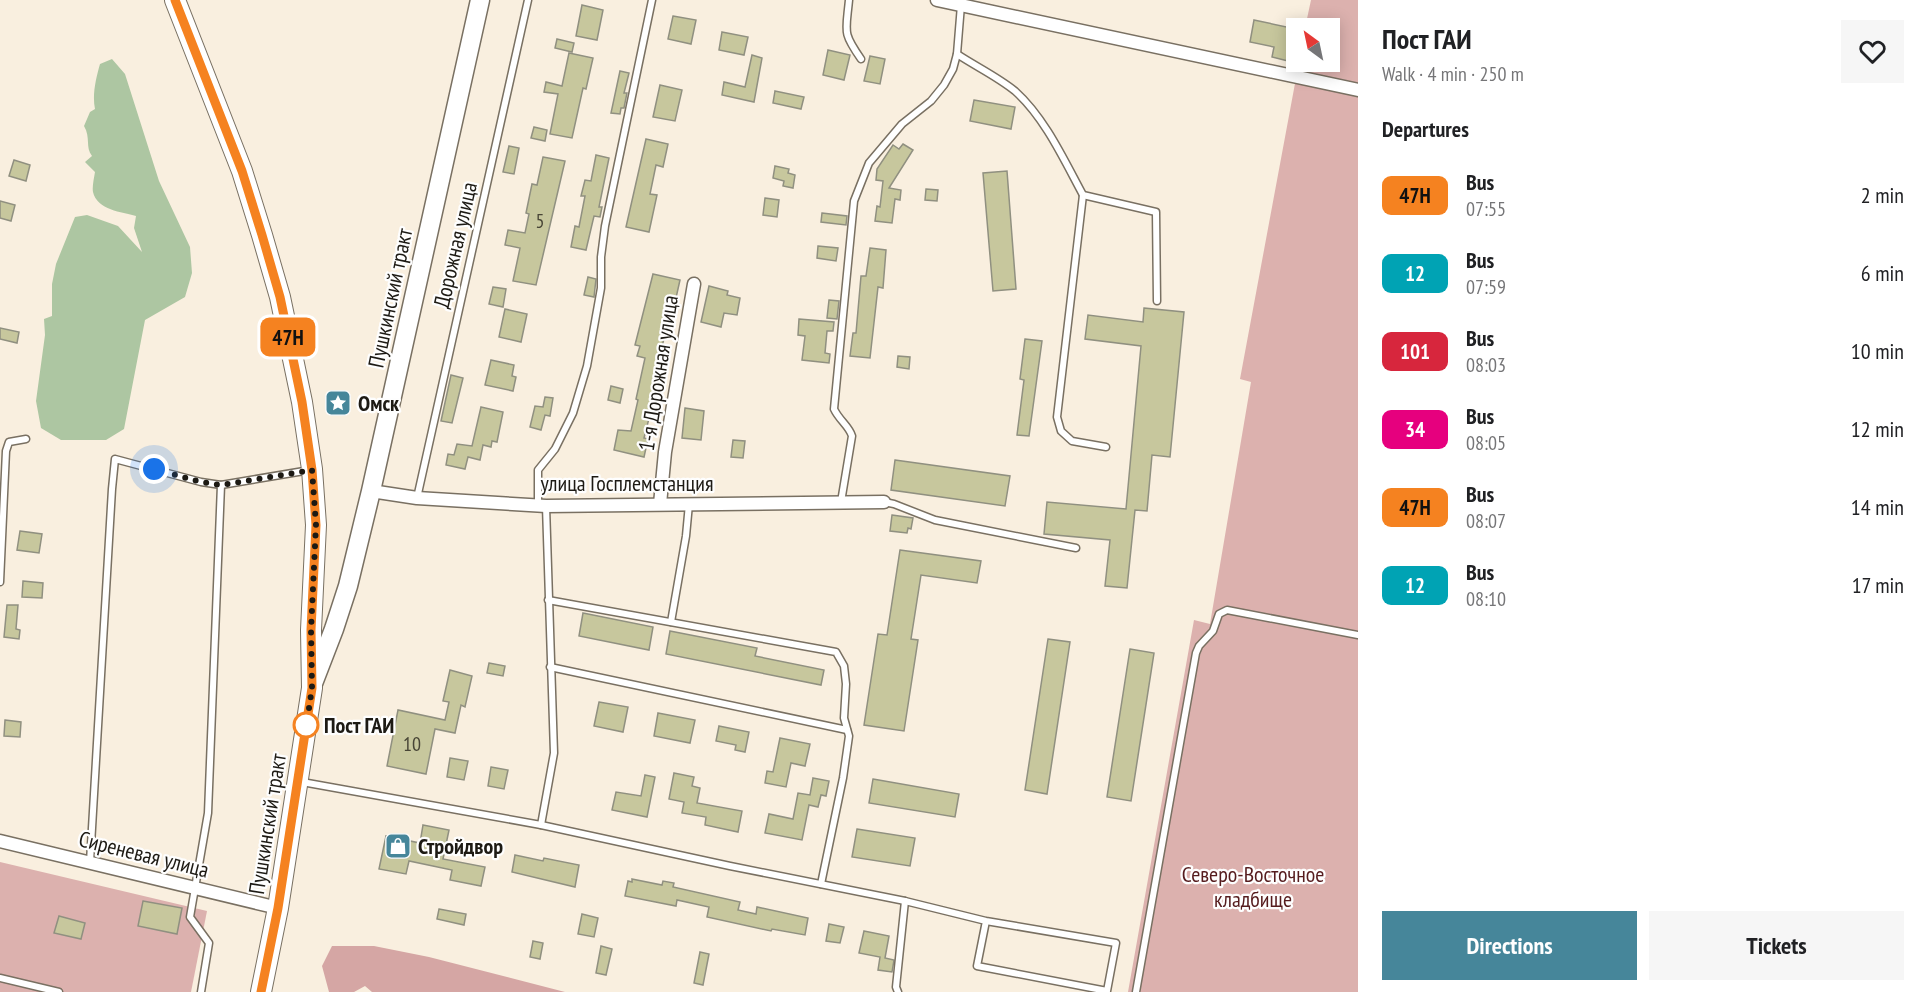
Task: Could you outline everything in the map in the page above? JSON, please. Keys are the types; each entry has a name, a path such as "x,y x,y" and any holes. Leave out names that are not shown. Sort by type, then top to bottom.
{"main road":[{"path":"175,0 242,171 282,309 302,402 312,470 316,525 311,630 312,688"},
{"name":"Пушкинский тракт","path":"261,992 278,908 312,688 348,586 480,0"}],"street":[{"path":"937,0 1358,90"},
{"name":"1-я Дорожная улица","path":"660,504 665,452 694,284"},
{"name":"улица Госплемстанция","path":"371,491 417,498 542,505 884,502"},
{"name":"Сиреневая улица","path":"0,841 278,908"}],"lane":[{"name":"Дорожная улица","path":"417,498 528,0"},
{"path":"541,825 554,753 548,600 538,470 555,449 573,413 587,366 601,288 601,257 605,226 652,0"},
{"path":"849,0 846,33 861,59"},
{"path":"841,502 852,436 850,429 839,419 834,409 854,201 869,163 902,124 931,101 953,69 957,54 961,5"},
{"path":"957,54 1014,91 1037,116 1083,195 1057,417 1061,431 1072,441 1106,447"},
{"path":"1083,195 1156,212 1157,301"},
{"path":"0,582 6,451 9,442 26,440"},
{"path":"90,862 115,459 201,482 221,485 312,470"},
{"path":"201,992 208,943 190,917 208,813 221,485"},
{"path":"884,502 935,520 1076,548"},
{"path":"671,622 686,536 689,504"},
{"path":"548,600 836,652 844,666 846,684 844,718 849,735 843,778 821,884"},
{"path":"1136,992 1199,646 1213,631 1222,610 1358,635"},
{"path":"550,667 847,730"},
{"path":"298,781 541,825 904,901 987,921 1116,944 1107,992 978,966 987,921"},
{"path":"898,992 896,987 904,901"},
{"path":"0,978 59,992"}],"green space":[{"name":"Северо-Восточное кладбище","path":"1311,0 1358,0 1358,992 1128,992 1194,620 1210,624 1251,382 1240,379 1297,72 1340,72 1340,18 1307,18"},
{"path":"0,862 207,911 191,992 0,992"}],"shaded area":[{"path":"112,59 125,74 159,181 190,247 192,273 185,297 145,320 124,429 106,440 61,440 41,428 36,401 45,335 44,319 52,316 52,284 56,264 75,217 87,215 118,226 142,252 134,228 136,216 99,203 93,192 95,172 85,162 92,156 84,126 90,112 95,109 94,92 100,64"},
{"path":"332,946 374,946 429,957 565,992 372,992 365,986 354,992 329,992 322,966"}],"building":[{"path":"582,5 603,10 597,40 576,36"},
{"path":"673,16 696,20 691,44 668,39"},
{"path":"1254,20 1286,27 1286,60 1272,57 1274,47 1250,42"},
{"path":"722,32 748,37 744,55 719,50"},
{"path":"557,39 574,43 572,52 555,48"},
{"path":"828,50 850,55 844,80 823,75"},
{"path":"569,53 593,58 586,89 583,88 572,138 550,134 558,94 544,92 546,82 562,86"},
{"path":"752,55 762,58 754,102 722,95 724,82 745,87"},
{"path":"870,56 885,59 880,84 864,81"},
{"path":"620,71 629,73 624,93 627,93 624,108 621,108 620,114 611,113"},
{"path":"660,85 682,90 675,121 653,117"},
{"path":"775,91 804,97 801,109 773,103"},
{"path":"974,100 1015,107 1011,129 970,121"},
{"path":"534,127 547,130 545,141 531,138"},
{"path":"646,139 668,144 663,167 656,165 650,194 657,195 649,232 626,227"},
{"path":"903,144 913,150 889,188 901,190 900,200 895,199 892,223 875,221 877,206 880,207 883,181 876,180 877,169 893,145 899,149"},
{"path":"509,146 519,148 514,174 503,172"},
{"path":"596,155 609,158 599,207 602,207 600,217 594,216 586,250 571,247 575,226 579,227 585,196 581,196 585,180 591,181"},
{"path":"543,157 565,161 536,285 513,281 520,248 505,245 508,230 525,233 529,214 526,213 532,184 537,185"},
{"path":"14,160 30,165 26,181 9,176"},
{"path":"775,166 789,169 788,173 795,175 793,188 783,186 784,181 773,178"},
{"path":"1007,171 1016,289 993,291 983,173"},
{"path":"926,189 938,190 937,201 925,200"},
{"path":"765,198 779,200 777,217 763,215"},
{"path":"0,201 15,205 11,221 0,218"},
{"path":"822,213 847,216 846,225 821,222"},
{"path":"818,246 838,248 836,261 817,258"},
{"path":"870,248 886,250 883,288 878,287 870,358 850,356 853,333 856,333 861,276 866,276"},
{"path":"653,274 680,280 657,370 661,371 644,438 648,439 644,457 614,450 618,430 631,431 638,400 636,399 645,358 637,356 640,346 635,345"},
{"path":"588,277 596,279 594,297 584,295"},
{"path":"709,286 728,291 727,295 740,298 737,315 724,313 721,327 701,322"},
{"path":"493,287 506,289 503,307 489,304"},
{"path":"829,300 839,301 837,319 827,318"},
{"path":"1144,308 1184,312 1170,457 1152,455 1147,511 1135,510 1127,588 1105,586 1110,540 1044,534 1047,502 1126,509 1141,346 1085,339 1088,315 1143,322"},
{"path":"505,309 527,314 521,342 499,337"},
{"path":"799,319 834,322 833,331 827,331 825,353 830,354 829,363 802,360 805,336 798,335"},
{"path":"0,328 19,332 17,343 0,339"},
{"path":"1025,339 1042,341 1029,436 1017,435 1024,380 1020,379"},
{"path":"898,356 910,357 909,369 897,367"},
{"path":"491,360 514,365 512,376 516,377 513,391 485,385"},
{"path":"451,375 463,378 452,423 441,421"},
{"path":"611,386 623,389 620,403 608,400"},
{"path":"545,397 553,398 550,416 545,415 541,430 530,427 535,406 543,407"},
{"path":"481,407 503,412 497,442 492,441 491,447 483,445 480,460 468,457 465,469 446,465 448,454 454,455 457,444 472,446"},
{"path":"685,408 704,411 701,440 682,438"},
{"path":"733,440 745,441 743,458 731,457"},
{"path":"895,460 1010,476 1005,506 891,490"},
{"path":"892,515 913,518 911,529 908,528 907,533 890,531"},
{"path":"20,531 42,534 39,553 17,550"},
{"path":"900,550 981,561 977,583 921,575 911,639 918,640 904,731 864,725 878,634 887,635"},
{"path":"23,581 43,583 42,598 22,597"},
{"path":"7,605 18,605 16,629 20,630 19,639 4,637"},
{"path":"583,613 653,627 649,650 579,636"},
{"path":"670,631 757,648 755,656 824,670 821,685 666,654"},
{"path":"1048,639 1070,642 1047,794 1025,790"},
{"path":"1130,649 1154,653 1131,801 1107,797"},
{"path":"489,663 505,666 503,676 487,673"},
{"path":"450,670 472,676 465,707 461,705 455,733 435,729 426,774 387,766 398,710 445,720 449,702 443,701"},
{"path":"599,702 628,707 623,732 594,726"},
{"path":"658,713 695,720 690,743 654,736"},
{"path":"5,720 21,722 20,737 4,736"},
{"path":"719,726 749,732 745,752 735,750 736,745 716,741"},
{"path":"780,738 810,744 805,766 791,763 786,787 765,783 767,771 773,772"},
{"path":"450,758 468,761 464,780 447,777"},
{"path":"491,767 508,770 504,789 488,786"},
{"path":"674,773 694,777 692,786 700,788 697,803 742,811 738,832 705,825 706,817 682,813 684,802 669,799"},
{"path":"645,775 655,777 647,817 612,810 616,792 641,796"},
{"path":"813,778 829,781 826,796 821,795 818,807 809,805 802,840 765,833 769,814 793,819 798,793 810,795"},
{"path":"873,779 959,794 955,817 869,803"},
{"path":"423,825 449,830 443,859 485,867 481,886 450,880 452,870 409,861 406,874 379,869 386,836 420,843"},
{"path":"857,829 915,838 910,866 852,857"},
{"path":"515,855 579,865 575,887 512,872"},
{"path":"632,879 662,885 663,881 674,883 673,887 740,902 738,910 756,914 757,907 808,918 805,935 772,929 771,931 707,917 709,907 677,900 676,906 625,896 628,881 632,882"},
{"path":"143,901 182,908 177,934 138,926"},
{"path":"439,909 466,914 464,925 437,919"},
{"path":"582,914 598,918 594,937 578,934"},
{"path":"59,916 85,923 81,939 54,933"},
{"path":"829,924 844,927 840,943 826,941"},
{"path":"864,931 889,936 885,958 894,960 892,972 878,970 880,957 859,953"},
{"path":"533,941 543,943 540,959 530,957"},
{"path":"601,946 612,949 606,975 596,973"},
{"path":"700,952 709,954 703,985 694,983"}],"bus line":[{"name":"47Н","path":"175,0 242,171 262,235 280,297 302,402 312,470 316,525 311,630 312,688 278,908 261,992"}],"place":[{"name":"Омск","path":"338,403"},
{"name":"Пост ГАИ","path":"306,725"},
{"name":"Стройдвор","path":"398,846"}],"route":[{"path":"154,469 221,485 312,470 316,525 311,630 312,688 305,735 306,725"}]}
